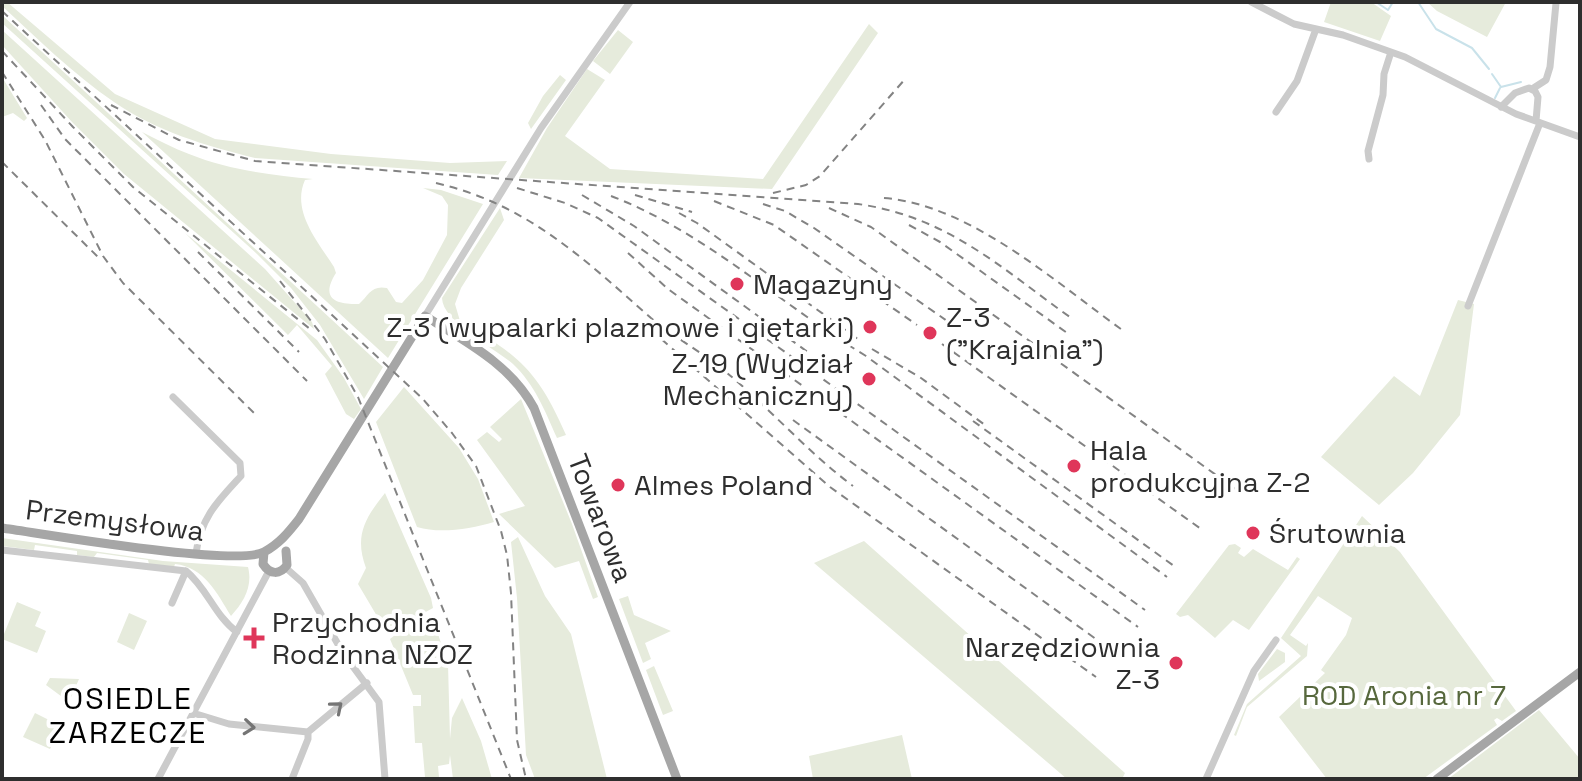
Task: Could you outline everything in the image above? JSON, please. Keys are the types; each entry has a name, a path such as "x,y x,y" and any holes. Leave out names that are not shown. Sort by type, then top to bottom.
{"main road":[{"path":"281,549 289,560 286,568 278,572 266,567 264,552 281,549 425,316"},
{"name":"Towarowa","path":"425,316 507,372 522,388 534,408 677,779"},
{"name":"Przemysłowa","path":"2,528 196,553 264,552"},
{"name":"Przemysłowa","path":"222,555 266,567"},
{"path":"1437,779 1580,672"}],"street":[{"path":"425,316 541,128 630,2"},
{"path":"1251,2 1279,19 1343,35 1419,63 1501,107 1580,137"},
{"path":"1501,107 1522,88 1532,89 1546,80 1556,3"},
{"path":"1276,112 1297,81 1316,29"},
{"path":"1369,159 1368,151 1391,52"},
{"path":"1468,306 1538,122 1538,97 1532,89"},
{"path":"173,397 240,463 241,476 210,509 196,553"},
{"path":"2,550 186,571 198,581 226,625 237,632"},
{"path":"158,779 237,632 266,567"},
{"path":"286,568 303,583 343,653 379,702 385,779"},
{"path":"172,603 186,571"},
{"path":"1206,779 1254,671 1276,640"},
{"path":"193,713 229,724 308,732 367,683"},
{"path":"292,779 308,732"}],"green space":[{"path":"2,2 7,2 115,94 215,139 331,154 450,163 507,161 498,175 255,158 200,143 147,121 114,102 56,56 2,6"},
{"path":"1331,2 1371,2 1391,16 1380,41 1324,22"},
{"path":"1427,2 1506,2 1487,37 1437,11"},
{"path":"2,15 383,367 364,399 320,325 291,288 2,23"},
{"path":"869,24 878,33 772,189 519,178 547,128 587,69 605,80 565,136 610,169 763,179"},
{"path":"2,30 265,269 312,322 314,329 124,174 2,45"},
{"path":"618,30 633,42 610,74 593,61"},
{"path":"560,75 566,80 531,129 528,123 543,96"},
{"path":"2,77 27,118 24,121 13,113 2,117"},
{"path":"142,132 204,160 266,174 313,179 305,180 301,203 308,226 336,273 330,294 343,303 359,304 371,292 382,287 387,288 396,302 402,303 423,280 447,235 448,205 442,196 423,188 441,190 483,204 388,358"},
{"path":"500,208 504,220 461,288 455,304 460,321 498,344 536,380 566,435 557,438 539,399 521,372 460,326 451,317 442,298"},
{"path":"185,233 317,340 361,409 354,419 346,414 325,374 332,366 297,325 288,335"},
{"path":"1458,300 1474,304 1460,415 1413,473 1379,505 1321,457 1394,376 1420,396"},
{"path":"404,387 459,448 478,479 494,522 455,530 417,527 376,422"},
{"path":"521,399 572,524 598,597 593,599 579,561 555,568 499,514 525,506 477,440 487,432 499,442 502,439 490,427"},
{"path":"385,493 433,608 387,633 358,584 366,568 361,537 367,519"},
{"name":"ROD Aronia nr 7","path":"1362,516 1400,552 1516,711 1502,721 1494,720 1497,725 1423,779 1327,779 1279,717 1325,673 1321,670 1346,635 1352,618 1318,596 1290,635 1306,646 1308,643 1307,656 1247,707 1234,735 1247,704 1301,656 1281,638"},
{"path":"518,537 545,596 571,634 607,779 535,779 526,755 511,542"},
{"path":"2,538 163,561 248,567 248,587 231,616 209,582 185,566 149,564 148,560 97,553 94,557 77,555 77,551 35,545 34,550 2,546"},
{"path":"864,541 1125,773 1122,779 1067,779 814,563"},
{"path":"1235,544 1241,548 1238,553 1244,557 1253,549 1288,570 1297,557 1300,559 1249,630 1233,620 1215,638 1188,615 1180,617 1176,614 1229,545"},
{"path":"628,596 634,615 671,631 645,643 651,659 643,663 619,599"},
{"path":"17,602 41,612 35,626 46,631 37,653 2,639"},
{"path":"129,613 147,621 134,650 117,642"},
{"path":"432,616 448,664 450,739 452,718 462,698 481,741 492,779 453,779 450,755 449,764 438,766 439,777 425,777 422,743 415,743 413,706 421,706 421,695 413,695 390,639"},
{"path":"1277,649 1285,653 1285,662 1259,681 1258,674"},
{"path":"654,666 673,711 663,715 646,670"},
{"path":"50,678 79,679 69,702 46,685"},
{"path":"1539,710 1580,759 1580,779 1448,779"},
{"path":"35,713 61,726 50,749 23,737"},
{"path":"902,735 912,779 813,779 809,756"}],"waterway":[{"path":"1376,2 1388,10 1393,2"},
{"path":"1418,2 1436,29 1472,48 1489,69"},
{"path":"1492,74 1501,87 1521,82"},
{"path":"1495,98 1500,88"}],"railway":[{"path":"2,11 422,398 476,466 507,555 517,740 526,779"},
{"path":"2,51 133,187 310,329"},
{"path":"2,72 45,140 103,256 123,283 258,417"},
{"path":"773,193 806,185 820,176 906,78"},
{"path":"41,105 65,139 307,381"},
{"path":"111,105 179,140 255,161 858,204 890,211 920,220 973,248 1074,320"},
{"path":"2,162 101,260"},
{"path":"436,183 499,205 552,236 659,325 721,368 853,486"},
{"path":"517,188 565,203 598,218 1145,610"},
{"path":"582,195 634,226 809,353"},
{"path":"635,195 692,212"},
{"path":"611,196 678,229 742,270 866,356 1167,577"},
{"path":"884,198 917,204 949,215 980,231 1011,249 1125,332"},
{"path":"714,201 774,225 917,325"},
{"path":"763,204 785,211 814,228 960,330"},
{"path":"829,208 871,227 1237,490"},
{"path":"679,213 862,342"},
{"path":"909,225 940,242 1070,335"},
{"path":"198,252 299,352"},
{"path":"628,253 668,289 1138,627"},
{"path":"280,281 325,339 358,397 511,779"},
{"path":"651,330 830,487 1096,677"},
{"path":"942,344 1201,529"},
{"path":"872,349 921,378 985,425"},
{"path":"793,420 1118,655"},
{"path":"973,421 1174,566"}],"place":[{"name":"Magazyny","path":"737,284"},
{"name":"Z-3 (wypalarki plazmowe i giętarki)","path":"870,327"},
{"name":"Z-3 (\"Krajalnia\")","path":"930,333"},
{"name":"Z-19 (Wydział Mechaniczny)","path":"869,379"},
{"name":"Hala produkcyjna Z-2","path":"1074,466"},
{"name":"Almes Poland","path":"618,485"},
{"name":"Śrutownia","path":"1253,533"},
{"name":"Przychodnia Rodzinna NZOZ","path":"254,638"},
{"name":"Narzędziownia Z-3","path":"1176,663"}],"district":[{"name":"OSIEDLE ZARZECZE","path":"128,715"}]}
